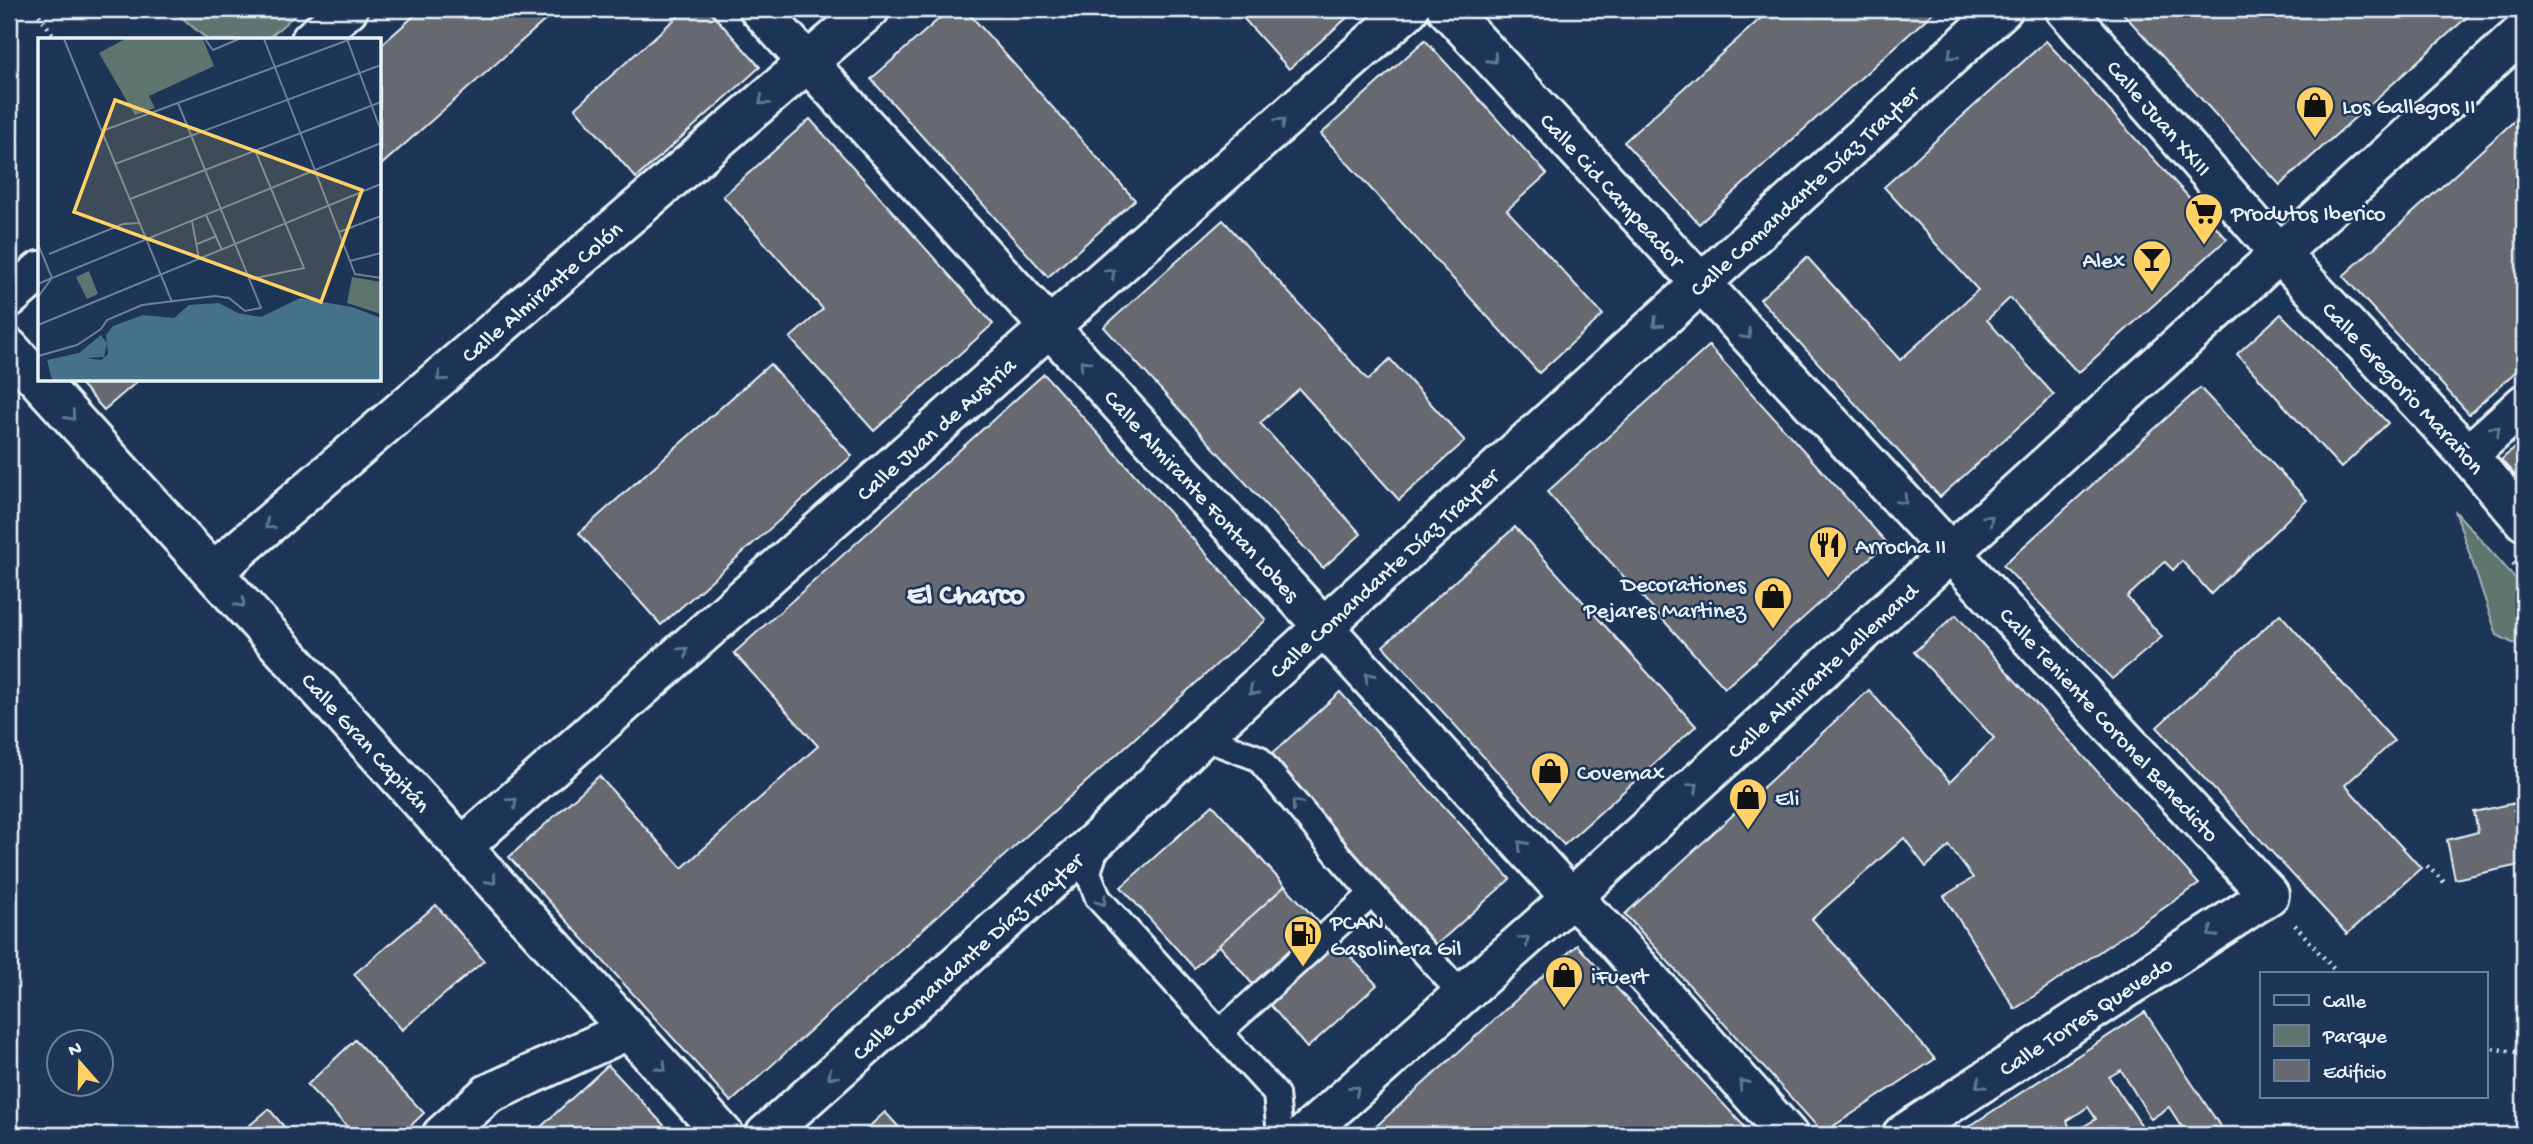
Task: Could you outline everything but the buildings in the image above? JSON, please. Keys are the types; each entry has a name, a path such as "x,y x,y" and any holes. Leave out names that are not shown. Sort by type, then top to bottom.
{"street":[{"path":"313,38 348,9"},
{"name":"Calle Almirante Fontan Lobes","path":"760,9 1571,898 1604,929 1788,1135"},
{"name":"Calle Almirante Colón","path":"213,572 870,9"},
{"name":"Calle Juan de Austria","path":"462,847 1409,9"},
{"name":"Calle Cid Campeador","path":"1447,9 1699,285 1952,552"},
{"name":"Calle Comandante Díaz Trayter","path":"765,1135 1100,838 1202,737 2003,9"},
{"name":"Calle Juan XXIII","path":"2065,9 2281,255"},
{"name":"Calle Almirante Lallemand","path":"1304,1135 1463,996 2524,32"},
{"name":"Calle Gregorio Marañon","path":"2281,255 2468,455 2524,521"},
{"path":"9,298 38,273"},
{"name":"Calle Gran Capitán","path":"9,348 38,380"},
{"name":"Calle Gran Capitán","path":"40,382 724,1135"},
{"path":"2468,455 2524,404"},
{"name":"Calle Teniente Coronel Benedicto","path":"1952,552 2269,895"},
{"name":"Calle Torres Quevedo","path":"1902,1135 2269,895"},
{"path":"442,1135 488,1094 628,1030"}],"lane":[{"path":"1202,737 1258,758 1339,856 1463,996"},
{"path":"1100,838 1088,872 1098,898 1276,1094 1280,1135"},
{"path":"1220,1031 1372,894"}],"path":[{"path":"35,9 56,38"},
{"path":"2513,803 2516,817"},
{"path":"2427,866 2445,883"},
{"path":"2269,895 2336,972"},
{"path":"2488,1047 2524,1054"}],"green space":[{"path":"172,9 302,9 268,38 206,38"},
{"path":"2455,511 2524,588 2524,649 2497,635"}],"place":[{"name":"Los Gallegos II","path":"2315,139"},
{"name":"Produtos Iberico","path":"2204,246"},
{"name":"Alex","path":"2152,293"},
{"name":"Arrocha II","path":"1828,579"},
{"name":"Decorationes Pejares Martinez","path":"1773,630"},
{"name":"Covemax","path":"1550,805"},
{"name":"Eli","path":"1748,831"},
{"name":"PCAN Gasolinera Gil","path":"1303,968"},
{"name":"iFuert","path":"1564,1009"}],"district":[{"name":"El Charco","path":"966,593"}]}
